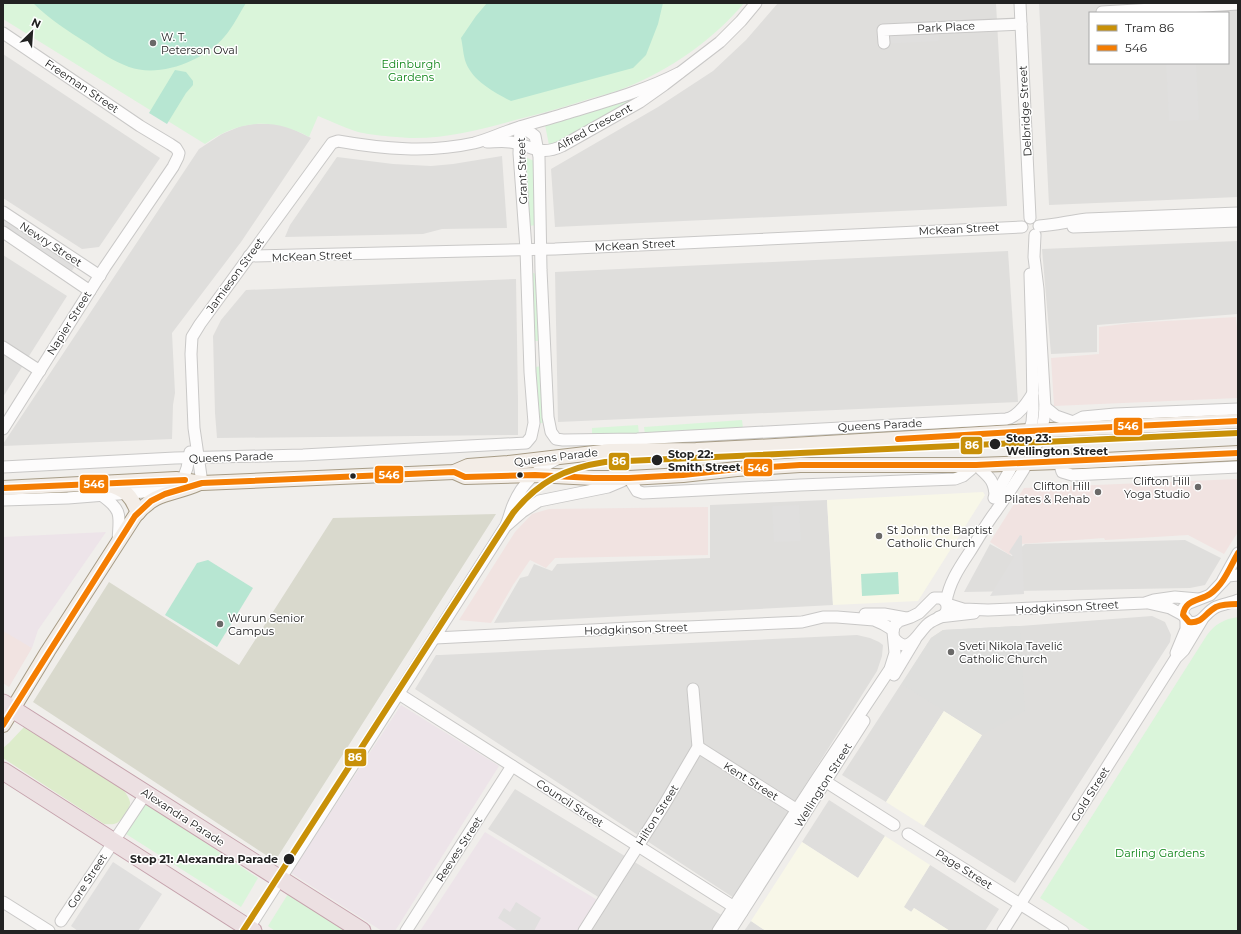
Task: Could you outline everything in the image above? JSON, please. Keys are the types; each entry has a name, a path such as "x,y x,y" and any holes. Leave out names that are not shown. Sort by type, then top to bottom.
{"highway":[{"name":"Alexandra Parade","path":"8,706 362,931"},
{"path":"3,771 249,930"}],"main road":[{"name":"Queens Parade","path":"3,488 98,490 202,483 454,472 468,466 611,451 696,450 1036,431 1070,426 1238,421"},
{"name":"Queens Parade","path":"454,472 465,477 535,475 628,478 683,475 737,469 800,466 976,465 1238,453"},
{"path":"3,725 8,706 138,512 153,499 183,484"},
{"path":"98,490 115,487 128,493 138,512"}],"street":[{"name":"Alfred Crescent","path":"335,141 383,148 414,150 447,147 476,142 506,141 538,150 553,150 640,102 720,42 756,3"},
{"name":"Delbridge Street","path":"1020,3 1030,218 1025,220 1031,231"},
{"path":"1102,12 1238,4"},
{"name":"Park Place","path":"884,43 883,30 1021,24"},
{"name":"Freeman Street","path":"3,33 140,126 173,146 174,153"},
{"name":"Alfred Crescent","path":"476,142 520,127 631,94 658,84 678,73"},
{"name":"Grant Street","path":"530,440 534,425 529,346 526,249 519,144 520,127 531,132 535,136 540,161 544,346 550,424"},
{"name":"Jamieson Street","path":"202,483 194,458 191,354 192,337 329,146 335,141"},
{"name":"Napier Street","path":"3,429 137,218 173,167 178,158 174,153"},
{"name":"Newry Street","path":"3,212 100,276"},
{"name":"McKean Street","path":"249,256 541,249 1031,231 1068,221 1238,213"},
{"name":"McKean Street","path":"1051,225 1079,228 1238,220"},
{"path":"939,618 946,613 948,592 958,571 994,513 1028,463 1037,446 1036,431 1032,416 1033,393 1029,245 1031,231"},
{"path":"893,634 898,622 918,613 935,598 972,541 1013,463 1025,443 1036,431 1044,416 1045,407 1038,289 1031,231"},
{"name":"Newry Street","path":"3,232 90,291"},
{"path":"529,346 544,346"},
{"path":"3,347 40,371"},
{"name":"Queens Parade","path":"550,424 554,437 556,439 563,440 637,439 1002,419 1013,417 1025,405 1033,393"},
{"name":"Queens Parade","path":"1045,407 1070,426 1081,417 1115,414 1238,409"},
{"path":"534,425 550,424"},
{"name":"Queens Parade","path":"3,467 524,444 530,440"},
{"path":"505,527 513,504 525,485 547,464 565,456"},
{"name":"Jamieson Street","path":"183,484 194,458"},
{"path":"1059,462 1062,472 1072,475 1238,467"},
{"path":"249,930 505,527 516,516 539,501 608,487 628,478 638,491 643,493 800,485 955,480 963,476 976,465 992,480 995,488 995,497"},
{"name":"Queens Parade","path":"128,493 183,484"},
{"path":"98,490 114,505 118,512 118,542"},
{"name":"Queens Parade","path":"3,500 98,490"},
{"path":"1223,580 1238,553"},
{"path":"1202,620 1194,623 1184,617 1184,609 1187,604 1212,593 1228,576 1238,575"},
{"name":"Hodgkinson Street","path":"935,598 941,598 946,603 962,608 988,610 1145,602 1175,597 1198,599"},
{"name":"Hodgkinson Street","path":"1145,602 1170,608 1184,617"},
{"name":"Gold Street","path":"1003,931 1176,658 1184,650 1202,620 1214,608 1235,603"},
{"name":"Hodgkinson Street","path":"939,618 988,610"},
{"name":"Hodgkinson Street","path":"837,617 884,614 906,618"},
{"name":"Hodgkinson Street","path":"435,638 650,627 687,627 796,622 808,621 823,617 837,617 874,620 883,624 893,634 898,642 905,645 910,644 915,639"},
{"name":"Gold Street","path":"1176,658 1178,647 1186,629 1184,617"},
{"name":"Wellington Street","path":"821,780 915,639 927,624 939,618"},
{"name":"Wellington Street","path":"718,931 737,910 801,812 890,668 895,653 893,634"},
{"path":"693,689 698,747"},
{"name":"Council Street","path":"399,694 737,910"},
{"name":"Kent Street","path":"698,747 801,812"},
{"name":"Hilton Street","path":"584,931 698,747"},
{"name":"Reeves Street","path":"406,931 512,766"},
{"path":"821,780 894,825"},
{"name":"Gore Street","path":"61,921 146,793"},
{"name":"Page Street","path":"908,834 1063,931"},
{"path":"3,902 49,931"},
{"name":"Wellington Street","path":"730,931 737,910"}],"shaded area":[{"path":"778,3 996,3 1007,206 555,227 551,169 658,107 713,71 746,40"},
{"path":"1039,3 1238,3 1238,197 1049,205"},
{"path":"938,24 939,41 879,44 878,27"},
{"path":"3,54 160,158 99,247 82,249 3,198"},
{"path":"1166,64 1196,64 1199,120 1169,121"},
{"path":"253,124 278,124 291,128 311,138 241,242 172,333 175,393 173,405 172,439 3,446 199,149 222,134 241,126"},
{"path":"502,156 507,228 442,229 423,234 285,237 290,225 337,157 393,164 431,166"},
{"path":"3,217 75,266 70,274 3,228"},
{"path":"1238,241 1238,314 1097,325 1097,352 1051,354 1042,249"},
{"path":"1008,251 1018,402 558,422 555,272"},
{"path":"3,255 67,296 3,397"},
{"path":"516,279 518,435 217,438 213,336 221,320 246,290"},
{"path":"1236,317 1238,338 1238,398 1054,406 1051,358 1099,354 1099,327 1132,323"},
{"path":"1238,479 1238,532 1224,554 1188,535 1105,540 1104,538 1021,544 1020,537 1010,555 990,542 1024,488"},
{"path":"983,492 985,495 918,601 833,605 827,500"},
{"path":"827,500 833,605 494,623 520,578 528,576 534,564 552,571 557,564 710,558 710,505"},
{"path":"799,505 801,541 774,542 772,506"},
{"path":"708,507 708,555 555,558 546,568 530,560 513,585 491,623 459,620 515,532 532,514 549,509"},
{"path":"496,514 275,861 33,702 109,582 239,665 333,518"},
{"path":"106,532 38,630 32,648 3,631 3,537"},
{"path":"1020,535 1022,536 1024,594 990,596 1014,557 1009,552"},
{"path":"1185,540 1221,558 1205,585 1190,588 964,592 990,544 1012,556 1025,544"},
{"path":"1152,616 1165,622 1171,635 1170,642 1015,883 924,826 982,735 944,711 886,802 842,775 931,638 943,630"},
{"path":"1020,626 1025,711 982,735 902,684 931,638 943,630"},
{"path":"3,629 32,648 9,687 3,683"},
{"path":"857,635 870,638 883,645 882,656 877,671 734,898 415,689 436,655"},
{"path":"401,705 499,766 395,931 382,931 291,873"},
{"path":"944,711 982,735 924,826 886,802"},
{"path":"515,789 723,916 713,931 589,931 608,903 488,829"},
{"path":"829,800 885,836 858,878 802,842"},
{"path":"485,832 599,901 580,931 420,931"},
{"path":"885,836 930,865 904,907 911,912 914,908 950,931 766,931 751,921 802,842 858,878"},
{"path":"113,862 162,894 138,931 78,931 71,926"},
{"path":"930,865 999,909 985,931 950,931 914,908 912,912 903,907"},
{"path":"516,902 541,918 534,931 518,931 498,918 504,908 510,912"},
{"path":"751,921 766,931 744,931"}],"green space":[{"name":"Edinburgh Gardens","path":"3,3 744,3 705,41 659,72 623,89 547,112 465,133 423,138 382,136 355,131 318,116 309,137 282,126 256,124 231,130 205,144 3,19"},
{"name":"W. T. Peterson Oval","path":"33,3 246,3 225,36 206,53 194,60 167,69 141,70 123,65 102,53 59,24"},
{"path":"487,3 663,3 658,24 646,55 633,68 511,101 479,81 469,69 464,57 461,38"},
{"path":"175,70 186,72 193,81 193,85 186,93 167,124 149,113"},
{"path":"629,99 631,100 574,134 549,145 545,125"},
{"path":"525,157 534,161 537,225 528,226"},
{"path":"531,273 536,275 539,341 533,341"},
{"path":"541,366 544,423 539,423 536,367"},
{"path":"742,420 743,428 645,435 644,427"},
{"path":"638,425 639,434 592,437 592,428"},
{"path":"208,560 253,588 217,647 165,615 197,563"},
{"path":"898,572 899,594 862,596 861,574"},
{"name":"Darling Gardens","path":"1238,617 1238,931 1091,931 1040,898 1207,635 1220,623 1228,619"},
{"path":"25,726 122,788 128,796 130,802 126,814 115,824 104,824 3,758 3,748"},
{"path":"146,803 258,878 241,907 126,834"},
{"path":"288,894 345,931 275,931 268,926"}],"tram line":[{"name":"86","path":"243,931 513,513 532,493 553,478 577,468 605,462 1238,433"}],"transit line":[{"name":"546","path":"898,439 1238,421"},
{"name":"546","path":"3,725 135,516 151,501 165,494 202,483 454,472 465,477 535,475 629,478 800,465 976,465 1238,453"},
{"name":"546","path":"3,488 185,480"},
{"name":"546","path":"1238,553 1226,575 1215,590 1210,594 1190,603 1184,610 1183,615 1189,622 1193,622 1200,620 1216,607 1238,604"}],"place":[{"name":"W. T. Peterson Oval","path":"153,43"},
{"name":"Stop 23: Wellington Street","path":"995,444"},
{"name":"Stop 22: Smith Street","path":"657,460"},
{"name":"Clifton Hill Yoga Studio","path":"1198,487"},
{"name":"Clifton Hill Pilates & Rehab","path":"1098,492"},
{"name":"St John the Baptist Catholic Church","path":"879,536"},
{"name":"Wurun Senior Campus","path":"220,624"},
{"name":"Sveti Nikola Tavelić Catholic Church","path":"951,652"},
{"name":"Stop 21: Alexandra Parade","path":"289,859"}]}
